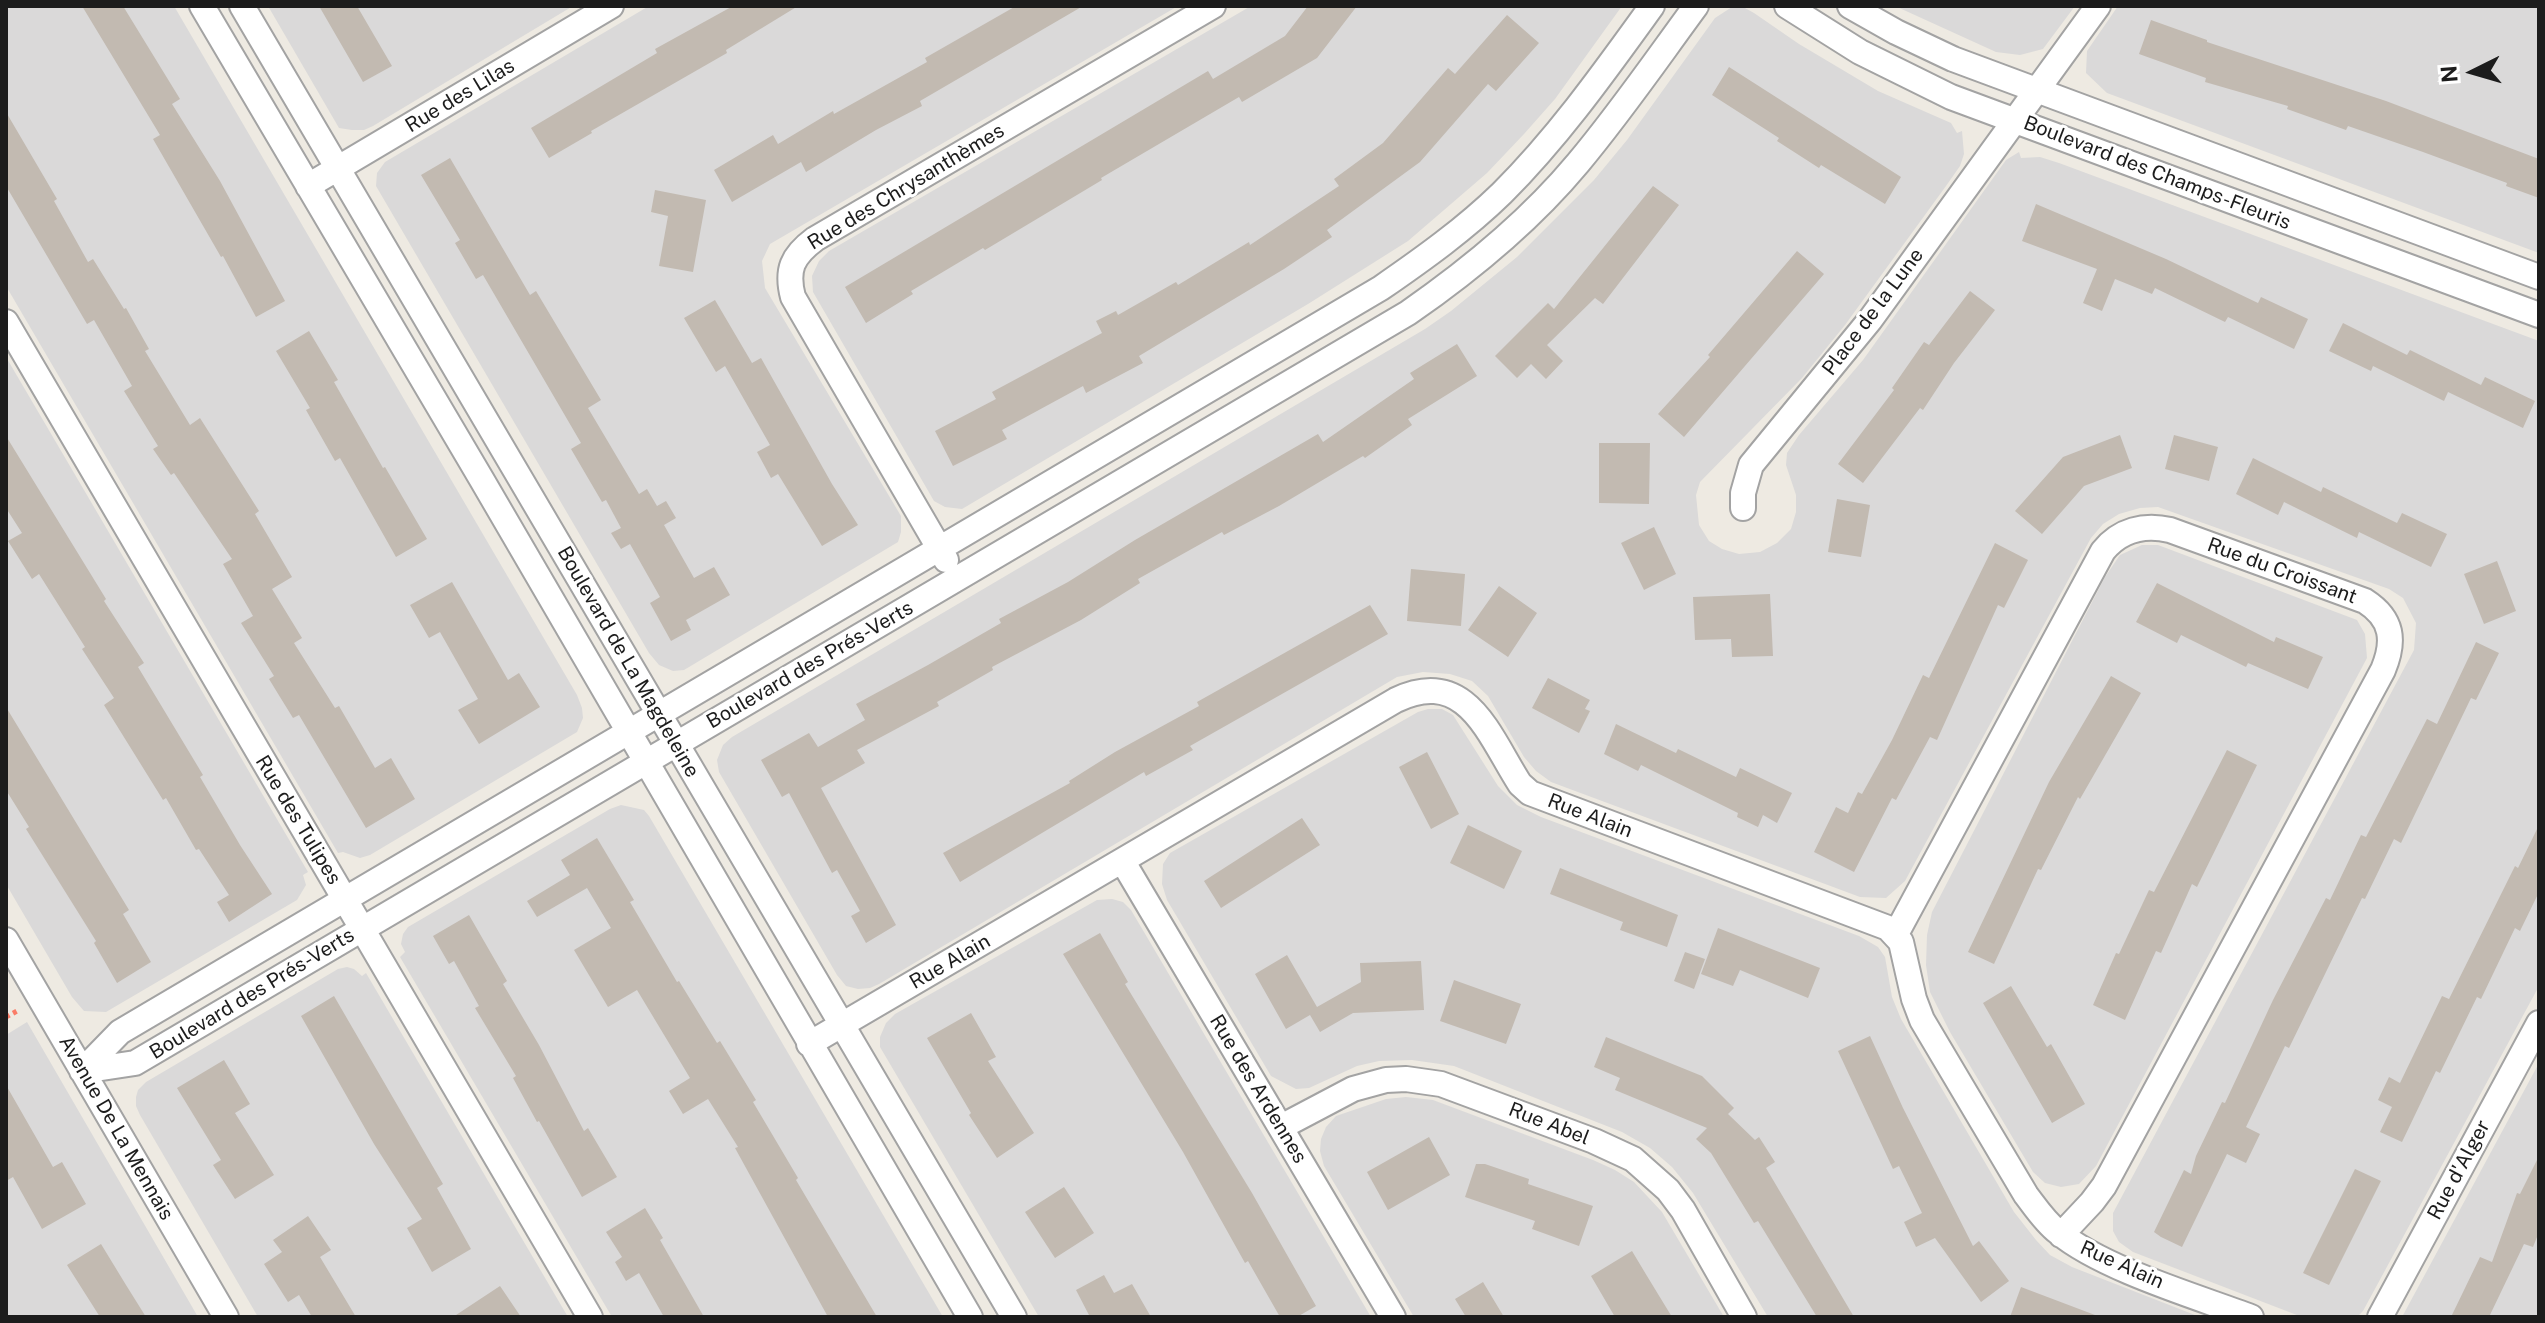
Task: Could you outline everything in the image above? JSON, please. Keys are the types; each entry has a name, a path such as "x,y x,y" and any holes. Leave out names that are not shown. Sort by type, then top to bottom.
{"street":[{"name":"Boulevard de La Magdeleine","path":"202,6 970,1317"},
{"name":"Boulevard de La Magdeleine","path":"242,6 1014,1317"},
{"name":"Rue des Lilas","path":"308,186 611,6"},
{"name":"Rue des Chrysanthèmes","path":"958,579 793,297 789,274 791,262 815,239 1213,6"},
{"name":"Boulevard des Prés-Verts","path":"82,1071 120,1032 1361,301 1440,246 1501,194 1563,127 1652,6"},
{"name":"Boulevard des Prés-Verts","path":"82,1071 135,1063 1379,333 1466,271 1519,224 1577,165 1696,6"},
{"name":"Boulevard des Champs-Fleuris","path":"1787,6 1834,37 1919,83 2539,315"},
{"name":"Boulevard des Champs-Fleuris","path":"1850,6 1925,46 2037,91 2539,277"},
{"name":"Place de la Lune","path":"1743,508 1743,493 1751,465 1870,320 2098,6"},
{"name":"Rue des Tulipes","path":"6,322 590,1317"},
{"name":"Rue du Croissant","path":"1896,934 2103,551 2122,534 2146,527 2170,530 2365,601 2384,617 2391,640 2383,670 2104,1186 2061,1235"},
{"name":"Rue Alain","path":"809,1044 1396,700 1424,690 1438,691 1466,701 1520,784 1530,793 1873,920 1896,934 1906,957 1914,999 1930,1034 2026,1195 2045,1219 2061,1235 2125,1268 2251,1317"},
{"name":"Rue des Ardennes","path":"1123,862 1393,1317"},
{"name":"Avenue De La Mennais","path":"6,940 226,1317"},
{"name":"Rue d'Alger","path":"2380,1317 2539,1023"},
{"name":"Rue Abel","path":"1281,1127 1353,1089 1386,1080 1406,1079 1441,1084 1603,1144 1633,1159 1668,1190 1683,1210 1744,1317"}],"path":[{"path":"6,1017 20,1010"}],"shaded area":[{"path":"6,6 174,6 577,695 583,718 577,732 370,855 360,858 338,853 6,286"},
{"path":"268,6 573,6 373,126 352,130 339,128"},
{"path":"649,6 1178,6 770,244 762,261 765,288 901,516 901,532 898,542 684,670 673,671 659,665 649,653 376,186 377,173 385,162"},
{"path":"1251,6 1622,6 1555,99 1524,134 1487,173 1408,241 1308,304 962,509 945,507 934,501 813,292 812,276 819,261 829,251"},
{"path":"1895,6 2075,6 2043,49 2020,55 1996,52"},
{"path":"2118,6 2539,6 2539,253 2107,93 2086,73 2087,51"},
{"path":"1732,7 1743,7 1754,13 1878,91 1951,123 1957,133 1962,131 1964,154 1960,166 1845,325 1802,378 1700,482 1696,495 1699,525 1709,541 1722,549 1739,554 1760,552 1777,543 1791,529 1796,512 1796,495 1786,465 1787,453 1863,360 2006,160 2019,152 2021,158 2040,157 2059,163 2539,341 2539,986 2357,1317 2302,1317 2133,1252 2119,1242 2113,1231 2113,1213 2414,650 2416,623 2403,598 2389,589 2158,507 2119,514 2103,524 2091,538 1905,881 1886,898 1860,897 1551,782 1524,757 1488,696 1472,681 1450,674 1423,672 1397,677 879,984 858,989 846,986 837,975 719,772 717,760 723,745 732,737 1451,311 1517,257 1594,180 1627,140 1715,18"},
{"path":"6,357 308,872 303,875 306,885 297,900 106,1012 84,1011 72,997 6,884"},
{"path":"2142,545 2158,545 2357,620 2365,634 2367,658 2096,1166 2079,1184 2061,1187 2045,1183 2033,1172 1950,1032 1930,992 1926,965 1927,935 1932,912 2105,577 2120,555"},
{"path":"1428,709 1442,709 1453,715 1498,786 1517,805 1541,817 1859,936 1878,947 1885,957 1892,997 1901,1019 2014,1212 2036,1240 2050,1255 2072,1267 2200,1317 1768,1317 1693,1193 1672,1167 1650,1148 1622,1132 1454,1066 1412,1060 1379,1061 1357,1066 1309,1088 1296,1089 1271,1076 1167,900 1162,884 1163,864 1170,853"},
{"path":"621,805 644,810 649,816 943,1317 612,1317 400,957 405,952 401,944 408,927"},
{"path":"1097,900 1123,902 1131,910 1371,1317 1039,1317 880,1047 880,1037 886,1023 895,1014"},
{"path":"347,967 362,976 366,973 568,1317 258,1317 140,1115 136,1097 146,1082 338,969"},
{"path":"27,1022 198,1317 7,1317 6,1035"},
{"path":"2539,1063 2539,1317 2402,1317"},
{"path":"1406,1097 1433,1100 1593,1160 1634,1182 1662,1212 1724,1317 1414,1317 1324,1166 1320,1151 1326,1127 1336,1116 1386,1099"}],"building":[{"path":"82,6 123,6 180,99 172,104 220,181 285,301 256,317 153,139 160,135"},
{"path":"319,6 357,6 392,66 363,82"},
{"path":"733,6 798,6 726,50 727,53 549,158 531,128 657,53 655,49"},
{"path":"1016,6 1083,6 920,101 922,106 806,172 801,162 732,202 714,170 773,135 778,144 833,111 834,114 927,62 925,58"},
{"path":"1308,6 1357,6 1317,58 1242,102 1239,97 1101,178 985,250 983,248 911,291 913,294 866,323 845,287 1208,71 1213,79 1285,36"},
{"path":"1507,15 1539,43 1496,91 1488,84 1420,162 1327,230 1332,237 1139,356 1143,363 1086,393 1083,386 1002,430 1007,439 953,466 935,431 996,399 992,392 1102,333 1096,321 1116,311 1118,315 1176,282 1178,285 1249,242 1250,245 1339,186 1334,179 1383,143 1448,68 1455,74"},
{"path":"2151,20 2207,42 2386,101 2539,159 2539,198 2423,152 2348,126 2346,130 2287,109 2288,106 2205,82 2206,78 2139,54"},
{"path":"1729,67 1901,177 1885,204 1821,165 1819,168 1712,95"},
{"path":"6,112 57,199 54,201 88,262 93,259 126,308 149,349 145,351 190,425 200,418 259,511 255,514 292,577 272,589 302,638 294,643 335,708 339,706 375,768 391,758 415,799 366,828 299,715 293,718 269,679 274,676 241,623 253,616 223,564 232,559 174,473 171,475 153,449 158,446 124,391 132,386 94,320 87,324 6,186"},
{"path":"450,158 530,295 536,291 601,400 588,408 639,494 647,489 657,506 666,501 676,518 664,525 694,578 714,567 730,595 686,620 691,630 671,641 650,603 660,597 630,544 621,549 611,533 621,528 571,449 581,443 483,275 476,279 455,243 460,240 421,175"},
{"path":"1653,186 1679,205 1603,304 1595,298 1547,345 1563,361 1546,379 1531,364 1517,378 1495,356 1548,303 1554,309"},
{"path":"655,190 706,200 693,272 659,266 668,216 651,212"},
{"path":"2036,204 2166,259 2258,303 2261,297 2308,319 2294,349 2228,317 2225,322 2155,288 2152,294 2115,279 2102,311 2083,303 2097,269 2022,241"},
{"path":"1797,251 1824,274 1684,437 1658,414 1710,357 1708,355"},
{"path":"1970,291 1995,310 1923,410 1920,408 1863,483 1838,464 1894,390 1892,388 1924,342 1929,345"},
{"path":"715,300 752,363 761,358 858,525 822,546 778,474 771,478 757,452 770,445 725,366 716,372 684,318"},
{"path":"2343,323 2407,355 2410,350 2481,385 2485,377 2535,401 2523,428 2448,392 2444,401 2373,366 2371,371 2329,351"},
{"path":"309,331 338,380 334,382 427,539 396,557 340,458 335,461 306,410 310,408 276,351"},
{"path":"1457,344 1477,376 1408,419 1412,425 1365,458 1363,456 1279,506 1224,535 1222,532 1138,579 1140,583 1081,620 992,667 993,670 937,702 939,706 857,750 865,763 821,788 896,925 866,943 851,916 860,911 837,870 832,873 789,793 782,797 761,760 809,733 818,747 865,720 856,704 1001,623 999,619 1068,582 1318,434 1323,442 1414,379 1410,373"},
{"path":"2120,435 2132,468 2084,486 2042,534 2015,511 2063,457"},
{"path":"2174,435 2218,447 2209,481 2165,469"},
{"path":"6,436 144,663 138,667 203,775 200,777 240,845 272,894 229,922 217,902 229,895 199,849 196,850 166,798 163,800 104,705 114,698 82,649 85,647 39,574 32,579 8,541 22,533 6,508"},
{"path":"1599,443 1650,443 1649,504 1599,503"},
{"path":"2253,458 2321,492 2323,487 2397,523 2402,513 2447,534 2431,567 2359,532 2357,538 2284,502 2278,515 2236,494"},
{"path":"1837,499 1870,505 1861,557 1828,552"},
{"path":"1654,527 1676,574 1644,590 1621,543"},
{"path":"1995,543 2028,560 2004,608 1998,605 1937,740 1930,737 1896,800 1892,798 1854,872 1814,852 1836,807 1848,813 1858,792 1862,794 1923,675 1929,678"},
{"path":"2497,561 2516,611 2484,624 2464,574"},
{"path":"1411,569 1465,574 1461,626 1407,621"},
{"path":"452,582 508,680 519,673 540,707 479,744 458,710 478,699 440,632 429,638 410,605"},
{"path":"2157,583 2274,642 2276,637 2323,657 2308,689 2248,663 2246,667 2181,635 2177,643 2136,622"},
{"path":"1499,586 1537,613 1508,657 1468,630"},
{"path":"1770,594 1773,656 1732,657 1731,639 1695,640 1693,597"},
{"path":"1370,605 1388,634 1190,746 1193,750 1146,776 1144,772 960,882 943,853 1070,783 1115,752 1199,706 1197,702"},
{"path":"2476,642 2499,653 2476,700 2471,698 2401,843 2394,839 2289,1048 2285,1046 2246,1127 2260,1134 2246,1163 2227,1154 2182,1247 2161,1237 2154,1232 2184,1170 2191,1174 2196,1156 2222,1102 2225,1103 2273,1000 2326,898 2330,900 2361,835 2366,837 2427,719 2437,724"},
{"path":"2111,676 2141,693 2080,799 2078,797 2041,870 2038,869 1994,964 1968,952 2049,782"},
{"path":"1548,678 1590,700 1585,709 1590,711 1579,733 1532,708"},
{"path":"6,707 129,910 123,914 151,962 117,983 94,943 96,941 26,829 29,827 6,790"},
{"path":"1616,724 1736,777 1740,768 1792,793 1777,823 1763,815 1758,827 1737,817 1738,813 1641,765 1638,771 1604,754"},
{"path":"2227,750 2257,765 2197,887 2192,884 2161,953 2156,951 2125,1020 2093,1005 2149,890 2154,892"},
{"path":"1427,752 1459,814 1431,829 1399,767"},
{"path":"1302,818 1320,845 1221,908 1204,881"},
{"path":"1468,825 1522,851 1504,889 1450,863"},
{"path":"2539,825 2539,892 2520,931 2515,928 2481,999 2477,997 2440,1073 2436,1071 2402,1142 2380,1132 2392,1107 2378,1100 2389,1077 2400,1083 2442,996 2449,999 2515,866 2518,868"},
{"path":"597,838 677,982 717,1043 720,1041 756,1100 753,1102 798,1178 796,1180 877,1317 828,1317 735,1148 738,1147 708,1099 683,1114 669,1091 690,1078 637,990 608,1007 574,950 611,928 587,888 537,917 527,901 570,875 561,860"},
{"path":"1560,868 1678,915 1667,947 1620,930 1623,922 1550,894"},
{"path":"469,915 507,981 503,984 584,1131 588,1128 617,1177 582,1197 475,1008 479,1006 454,961 449,964 433,936"},
{"path":"1718,928 1820,968 1808,998 1740,970 1733,986 1701,974"},
{"path":"1100,933 1128,982 1125,984 1252,1193 1316,1306 1297,1317 1280,1317 1248,1261 1245,1263 1183,1152 1063,954"},
{"path":"1685,952 1705,959 1694,989 1674,981"},
{"path":"1287,955 1317,1007 1361,982 1360,963 1421,961 1424,1010 1353,1013 1320,1032 1310,1015 1286,1029 1255,974"},
{"path":"1454,980 1521,1004 1506,1044 1440,1021"},
{"path":"2011,986 2047,1047 2051,1044 2085,1104 2052,1123 1983,1003"},
{"path":"334,996 443,1184 437,1188 471,1249 432,1272 407,1228 422,1219 374,1144 301,1016"},
{"path":"971,1013 996,1057 988,1061 1034,1133 997,1158 969,1115 971,1113 927,1038"},
{"path":"1870,1036 1973,1246 1979,1241 2009,1281 1981,1302 1935,1238 1916,1247 1904,1222 1922,1213 1899,1166 1893,1169 1838,1051"},
{"path":"1606,1037 1702,1076 1734,1108 1728,1114 1755,1140 1759,1137 1775,1162 1766,1168 1854,1317 1817,1317 1758,1221 1754,1223 1711,1153 1696,1139 1707,1128 1615,1090 1620,1078 1594,1067"},
{"path":"224,1060 250,1104 235,1113 274,1175 235,1199 213,1165 221,1160 177,1088"},
{"path":"6,1085 53,1167 62,1162 86,1204 42,1229 13,1177 6,1181"},
{"path":"1429,1137 1450,1175 1388,1210 1367,1172"},
{"path":"2539,1156 2539,1232 2533,1247 2524,1244 2489,1317 2451,1317 2480,1257 2492,1262 2517,1193 2520,1194"},
{"path":"1476,1164 1485,1164 1529,1179 1528,1184 1593,1206 1579,1246 1532,1229 1535,1221 1465,1197"},
{"path":"2355,1169 2381,1181 2329,1285 2303,1273"},
{"path":"1064,1187 1094,1233 1055,1258 1025,1212"},
{"path":"645,1208 704,1317 664,1317 639,1273 626,1281 615,1262 622,1257 606,1232"},
{"path":"308,1216 331,1250 320,1257 356,1317 312,1317 299,1295 288,1302 264,1264 282,1252 273,1240"},
{"path":"101,1244 146,1317 100,1317 67,1265"},
{"path":"1632,1251 1672,1317 1615,1317 1591,1276"},
{"path":"1104,1275 1114,1293 1132,1284 1151,1317 1090,1317 1076,1290"},
{"path":"1483,1282 1504,1317 1466,1317 1455,1299"},
{"path":"500,1286 521,1317 453,1317"},
{"path":"2021,1287 2095,1315 2095,1317 2010,1317"}]}
